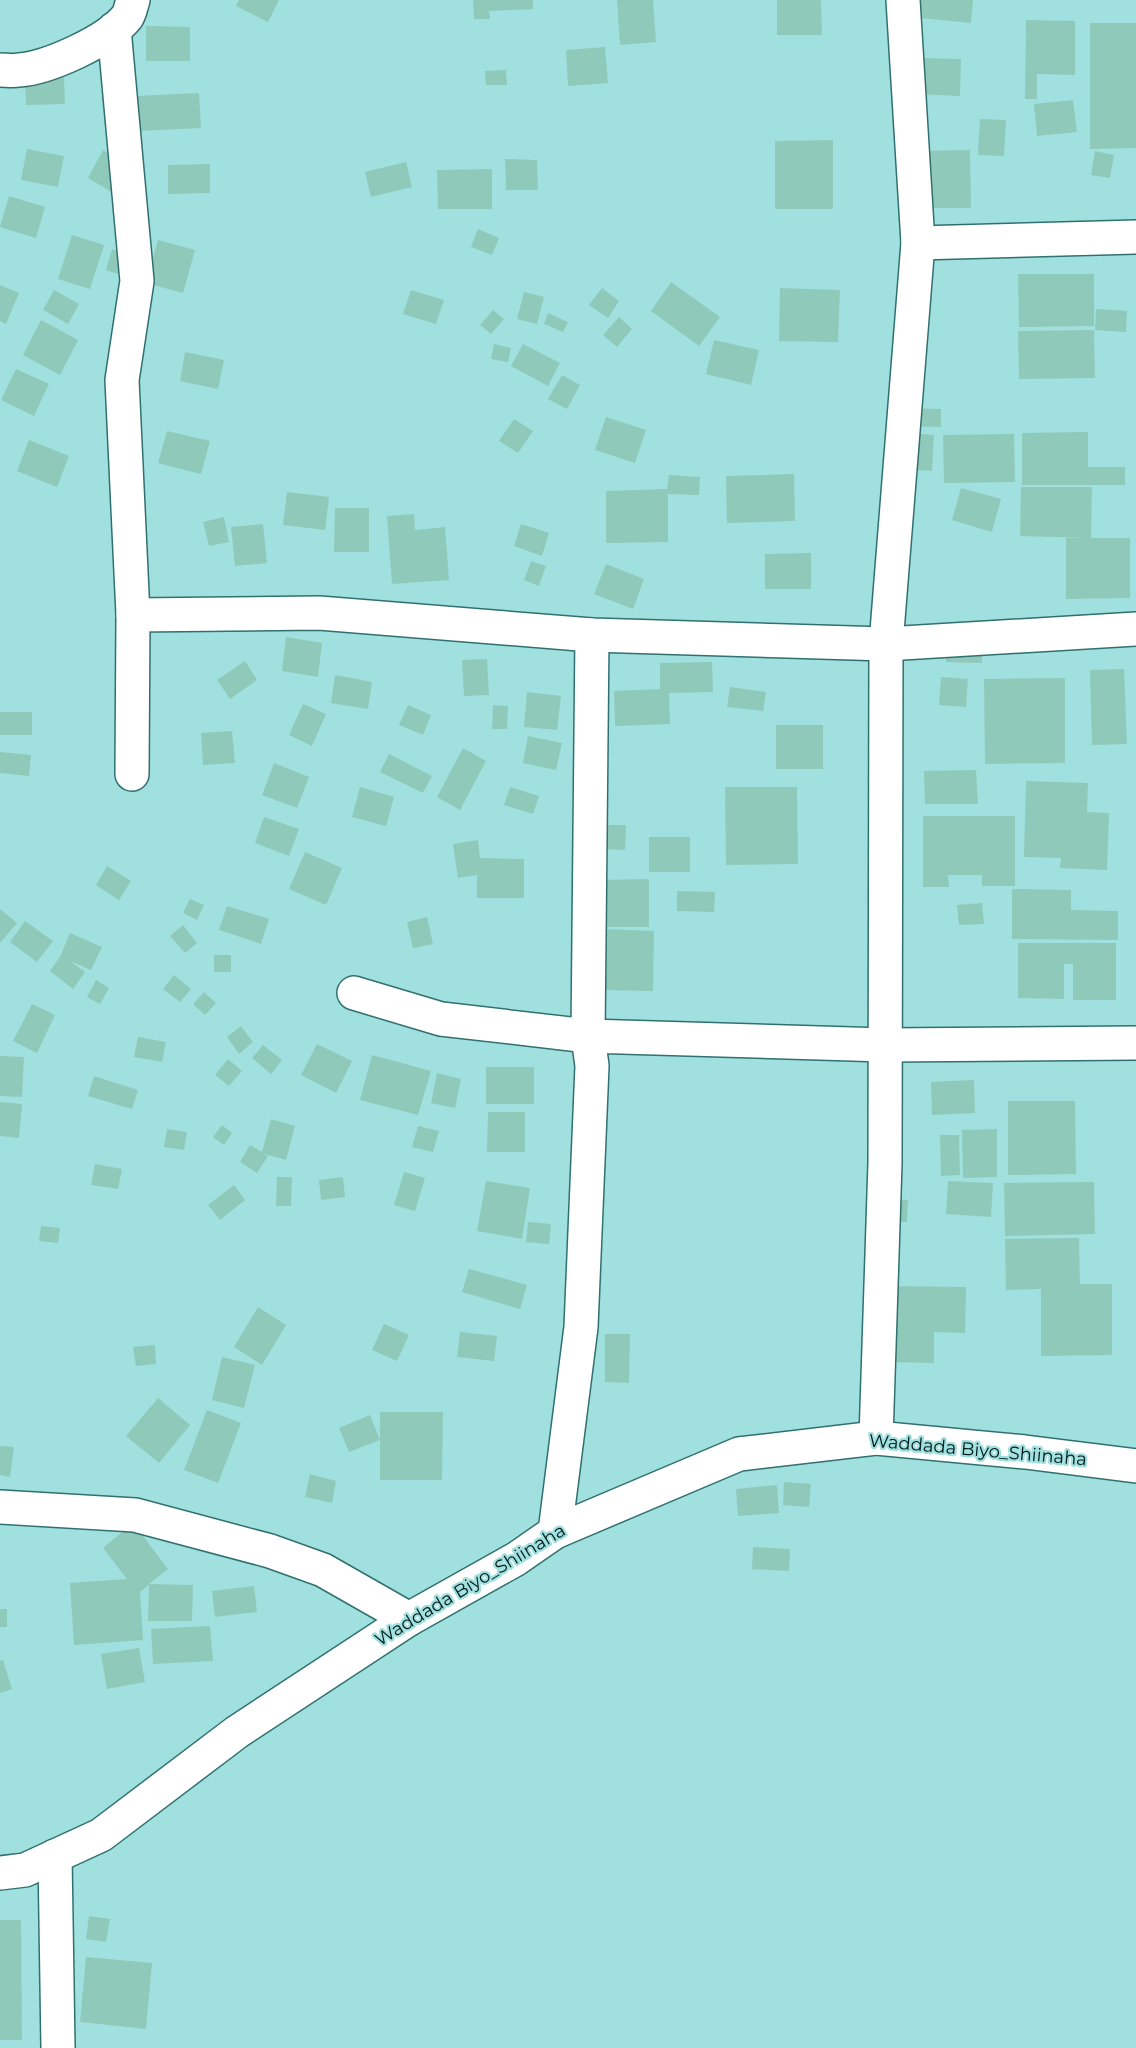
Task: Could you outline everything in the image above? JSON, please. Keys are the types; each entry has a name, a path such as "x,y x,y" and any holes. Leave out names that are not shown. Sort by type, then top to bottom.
{"street":[{"path":"0,70 19,70 39,66 84,49 114,29 128,16 133,0"},
{"path":"876,1438 885,1163 886,644 918,243 903,0"},
{"path":"114,29 137,281 122,380 133,615 132,774"},
{"path":"918,243 1136,237"},
{"path":"133,615 319,612 592,635 886,644 1136,629"},
{"path":"555,1532 581,1327 592,1066 588,1036 592,635"},
{"path":"354,993 441,1019 588,1036 885,1045 1136,1043"},
{"name":"Waddada Biyo_Shiinaha","path":"0,1873 25,1870 101,1835 237,1732 409,1619 516,1559 555,1532 739,1454 876,1438 1025,1452 1136,1466"},
{"path":"0,1507 135,1515 270,1551 323,1570 409,1619"},
{"path":"55,1856 58,2048"}],"building":[{"path":"239,0 279,0 268,22 236,6"},
{"path":"473,0 533,0 533,9 489,11 490,19 474,19"},
{"path":"617,0 653,0 656,42 620,45"},
{"path":"777,0 821,0 822,35 777,35"},
{"path":"912,0 973,0 971,23 910,17"},
{"path":"1026,20 1075,21 1075,75 1037,74 1037,99 1025,99"},
{"path":"1090,23 1136,23 1136,148 1090,149"},
{"path":"146,26 190,27 190,61 146,61"},
{"path":"605,47 608,83 568,86 566,50"},
{"path":"918,58 961,59 960,96 917,94"},
{"path":"506,70 507,85 486,85 485,71"},
{"path":"64,77 65,104 26,105 25,79"},
{"path":"199,93 201,128 137,131 136,96"},
{"path":"1073,100 1077,132 1037,136 1034,104"},
{"path":"980,119 1006,120 1004,156 978,155"},
{"path":"833,140 833,209 775,209 775,141"},
{"path":"27,149 64,156 58,187 21,180"},
{"path":"103,150 131,167 115,194 88,178"},
{"path":"970,150 971,208 922,208 921,151"},
{"path":"1095,151 1114,155 1110,178 1091,175"},
{"path":"505,159 537,160 538,190 506,190"},
{"path":"406,162 412,187 371,197 365,172"},
{"path":"210,164 210,193 168,194 168,165"},
{"path":"492,169 492,209 438,209 437,170"},
{"path":"9,196 45,207 36,238 0,227"},
{"path":"478,229 499,238 492,255 471,247"},
{"path":"72,235 104,245 90,289 58,279"},
{"path":"158,240 195,250 183,293 146,283"},
{"path":"112,249 128,254 121,275 106,270"},
{"path":"1018,274 1094,274 1094,326 1019,327"},
{"path":"671,282 720,317 699,346 651,311"},
{"path":"0,285 19,293 6,324 0,321"},
{"path":"602,288 619,301 608,318 589,305"},
{"path":"780,288 840,290 838,342 779,341"},
{"path":"54,290 79,304 68,324 43,310"},
{"path":"411,290 444,300 436,324 403,314"},
{"path":"524,292 544,297 537,324 517,319"},
{"path":"1096,309 1127,311 1126,332 1095,330"},
{"path":"493,310 504,319 491,334 480,325"},
{"path":"548,313 568,322 563,332 544,324"},
{"path":"619,317 632,329 617,347 603,335"},
{"path":"41,320 78,340 60,375 23,355"},
{"path":"1094,330 1095,378 1019,379 1018,331"},
{"path":"714,340 759,350 751,385 706,374"},
{"path":"494,344 511,348 508,362 491,359"},
{"path":"523,344 560,363 548,386 511,366"},
{"path":"185,352 224,360 218,389 180,381"},
{"path":"16,369 49,384 34,416 1,400"},
{"path":"562,375 580,385 567,409 548,399"},
{"path":"906,408 941,409 941,427 906,426"},
{"path":"606,417 646,430 635,463 595,450"},
{"path":"514,419 533,431 518,453 499,441"},
{"path":"167,431 210,441 201,474 158,463"},
{"path":"1088,432 1088,467 1125,467 1125,485 1022,485 1022,433"},
{"path":"907,433 934,435 932,471 905,469"},
{"path":"1014,434 1015,482 944,483 943,435"},
{"path":"29,440 69,456 57,487 17,471"},
{"path":"794,474 795,521 727,523 726,476"},
{"path":"669,475 700,477 699,495 668,494 668,542 606,543 606,491 667,489"},
{"path":"1021,487 1092,487 1091,538 1020,536"},
{"path":"961,488 1001,499 992,532 952,520"},
{"path":"287,492 329,497 325,530 283,525"},
{"path":"335,508 369,508 369,552 334,552"},
{"path":"414,514 415,530 445,527 449,580 392,584 387,516"},
{"path":"224,517 229,542 209,546 203,522"},
{"path":"263,524 267,563 235,566 231,527"},
{"path":"521,524 549,533 542,556 514,546"},
{"path":"1066,538 1130,538 1130,598 1066,599"},
{"path":"811,553 811,589 765,589 765,554"},
{"path":"531,561 546,566 539,586 524,580"},
{"path":"606,564 644,579 633,609 594,594"},
{"path":"946,627 982,627 982,663 946,662"},
{"path":"286,637 322,643 318,677 282,671"},
{"path":"487,659 489,695 464,696 462,660"},
{"path":"245,661 257,680 230,699 217,680"},
{"path":"712,662 713,692 669,693 670,724 615,726 614,691 660,689 660,663"},
{"path":"1124,669 1127,744 1092,745 1090,670"},
{"path":"335,675 372,682 368,709 331,703"},
{"path":"941,677 968,679 966,707 939,705"},
{"path":"1065,678 1065,763 985,764 984,679"},
{"path":"730,687 766,692 763,711 727,707"},
{"path":"527,692 561,696 557,730 524,727"},
{"path":"303,704 326,714 312,746 289,735"},
{"path":"408,705 431,715 423,735 399,725"},
{"path":"493,705 508,706 507,729 492,729"},
{"path":"0,712 32,712 32,735 0,735"},
{"path":"776,725 823,725 823,769 776,769"},
{"path":"232,731 235,763 203,765 201,733"},
{"path":"528,736 562,743 556,770 523,763"},
{"path":"463,748 486,761 460,810 437,797"},
{"path":"0,752 31,755 29,776 0,773"},
{"path":"389,754 432,776 423,793 380,772"},
{"path":"274,763 309,777 297,808 262,795"},
{"path":"976,770 978,804 925,804 924,771"},
{"path":"1026,781 1088,783 1087,812 1109,813 1107,870 1060,868 1061,858 1024,857"},
{"path":"360,787 394,797 386,826 352,817"},
{"path":"510,787 539,796 533,814 504,805"},
{"path":"725,787 797,787 798,864 726,865"},
{"path":"923,816 1015,816 1015,886 982,886 982,875 948,875 949,887 923,887"},
{"path":"264,817 299,829 289,856 255,843"},
{"path":"604,825 626,825 625,850 603,849"},
{"path":"649,837 690,837 690,872 649,872"},
{"path":"478,840 480,858 524,859 524,898 477,898 477,875 458,878 453,844"},
{"path":"305,852 342,868 326,905 289,889"},
{"path":"107,866 131,881 119,900 96,885"},
{"path":"649,879 649,927 601,927 601,880"},
{"path":"1012,889 1071,890 1071,910 1118,911 1118,940 1012,939"},
{"path":"677,891 715,892 714,912 677,911"},
{"path":"190,899 204,905 197,920 183,913"},
{"path":"982,903 984,924 959,925 957,905"},
{"path":"227,906 269,919 261,944 219,930"},
{"path":"0,909 17,923 0,943"},
{"path":"427,917 433,944 413,948 407,922"},
{"path":"25,921 53,941 37,962 10,942"},
{"path":"183,925 197,943 185,953 170,936"},
{"path":"603,929 654,931 653,991 602,990"},
{"path":"70,933 102,947 91,970 70,961 85,972 73,989 50,971 60,957"},
{"path":"1018,943 1116,943 1116,1000 1073,1000 1073,964 1064,964 1064,999 1018,998"},
{"path":"214,955 231,955 231,972 214,972"},
{"path":"174,975 191,989 180,1002 163,989"},
{"path":"96,980 109,988 100,1004 87,997"},
{"path":"204,992 216,1003 205,1015 193,1004"},
{"path":"32,1004 55,1015 37,1053 13,1041"},
{"path":"241,1026 253,1042 239,1054 227,1037"},
{"path":"138,1037 166,1042 162,1062 134,1057"},
{"path":"317,1044 352,1061 336,1093 301,1075"},
{"path":"263,1045 282,1060 271,1074 252,1058"},
{"path":"372,1055 431,1071 418,1115 360,1100"},
{"path":"0,1056 24,1057 22,1097 0,1096"},
{"path":"228,1059 242,1071 229,1086 215,1075"},
{"path":"486,1067 534,1067 534,1104 486,1104"},
{"path":"437,1073 461,1079 455,1108 431,1103"},
{"path":"94,1076 138,1090 132,1109 88,1096"},
{"path":"974,1080 975,1113 932,1115 931,1082"},
{"path":"1008,1101 1075,1101 1076,1174 1008,1175"},
{"path":"0,1102 22,1104 19,1138 0,1136"},
{"path":"488,1112 525,1112 525,1152 487,1152"},
{"path":"271,1119 295,1126 286,1160 262,1153 268,1156 257,1173 240,1162 250,1145 262,1152"},
{"path":"222,1125 232,1133 224,1145 213,1137"},
{"path":"418,1126 439,1131 433,1152 412,1147"},
{"path":"167,1129 187,1132 184,1150 164,1147"},
{"path":"997,1129 997,1177 963,1178 962,1130"},
{"path":"940,1135 959,1135 960,1175 941,1176"},
{"path":"95,1164 122,1169 118,1189 91,1185"},
{"path":"404,1172 425,1178 415,1211 394,1205"},
{"path":"277,1177 292,1177 291,1206 276,1206"},
{"path":"343,1177 345,1197 321,1200 319,1180"},
{"path":"486,1181 530,1188 522,1239 477,1231"},
{"path":"948,1181 993,1183 991,1217 946,1214"},
{"path":"1094,1182 1095,1234 1005,1236 1004,1183"},
{"path":"234,1185 245,1200 220,1220 208,1205"},
{"path":"885,1198 908,1200 907,1222 884,1221"},
{"path":"528,1222 551,1224 549,1244 526,1242"},
{"path":"41,1226 60,1228 58,1243 39,1241"},
{"path":"1079,1238 1080,1284 1112,1284 1112,1355 1041,1356 1041,1289 1006,1290 1005,1239"},
{"path":"469,1269 527,1285 520,1309 462,1292"},
{"path":"890,1286 966,1287 965,1333 934,1332 934,1363 890,1362"},
{"path":"258,1307 286,1325 262,1365 234,1347"},
{"path":"384,1324 409,1335 397,1361 372,1350"},
{"path":"460,1332 497,1336 494,1361 457,1357"},
{"path":"605,1334 630,1334 629,1383 605,1382"},
{"path":"155,1345 156,1364 136,1366 133,1347"},
{"path":"222,1357 255,1365 244,1408 212,1400"},
{"path":"158,1398 190,1425 159,1463 126,1436"},
{"path":"207,1410 241,1423 218,1483 184,1470"},
{"path":"380,1412 443,1412 442,1480 380,1480"},
{"path":"370,1415 380,1440 349,1452 339,1428"},
{"path":"0,1446 14,1447 10,1477 0,1475"},
{"path":"310,1474 336,1481 332,1503 305,1497"},
{"path":"784,1482 811,1484 809,1507 783,1505"},
{"path":"777,1485 779,1513 738,1516 736,1489"},
{"path":"133,1523 168,1569 149,1584 193,1585 192,1621 148,1621 149,1585 140,1592 143,1640 74,1645 70,1583 127,1579 103,1548"},
{"path":"753,1547 790,1549 789,1571 752,1569"},
{"path":"254,1586 257,1612 215,1617 212,1591"},
{"path":"0,1609 7,1609 7,1627 0,1627"},
{"path":"210,1626 213,1661 153,1664 151,1629"},
{"path":"139,1648 145,1682 107,1689 101,1654"},
{"path":"3,1660 12,1689 0,1693 0,1661"},
{"path":"89,1916 110,1919 106,1942 86,1939"},
{"path":"0,1920 21,1920 22,2040 0,2040"},
{"path":"86,1957 152,1963 146,2029 80,2022"}]}
